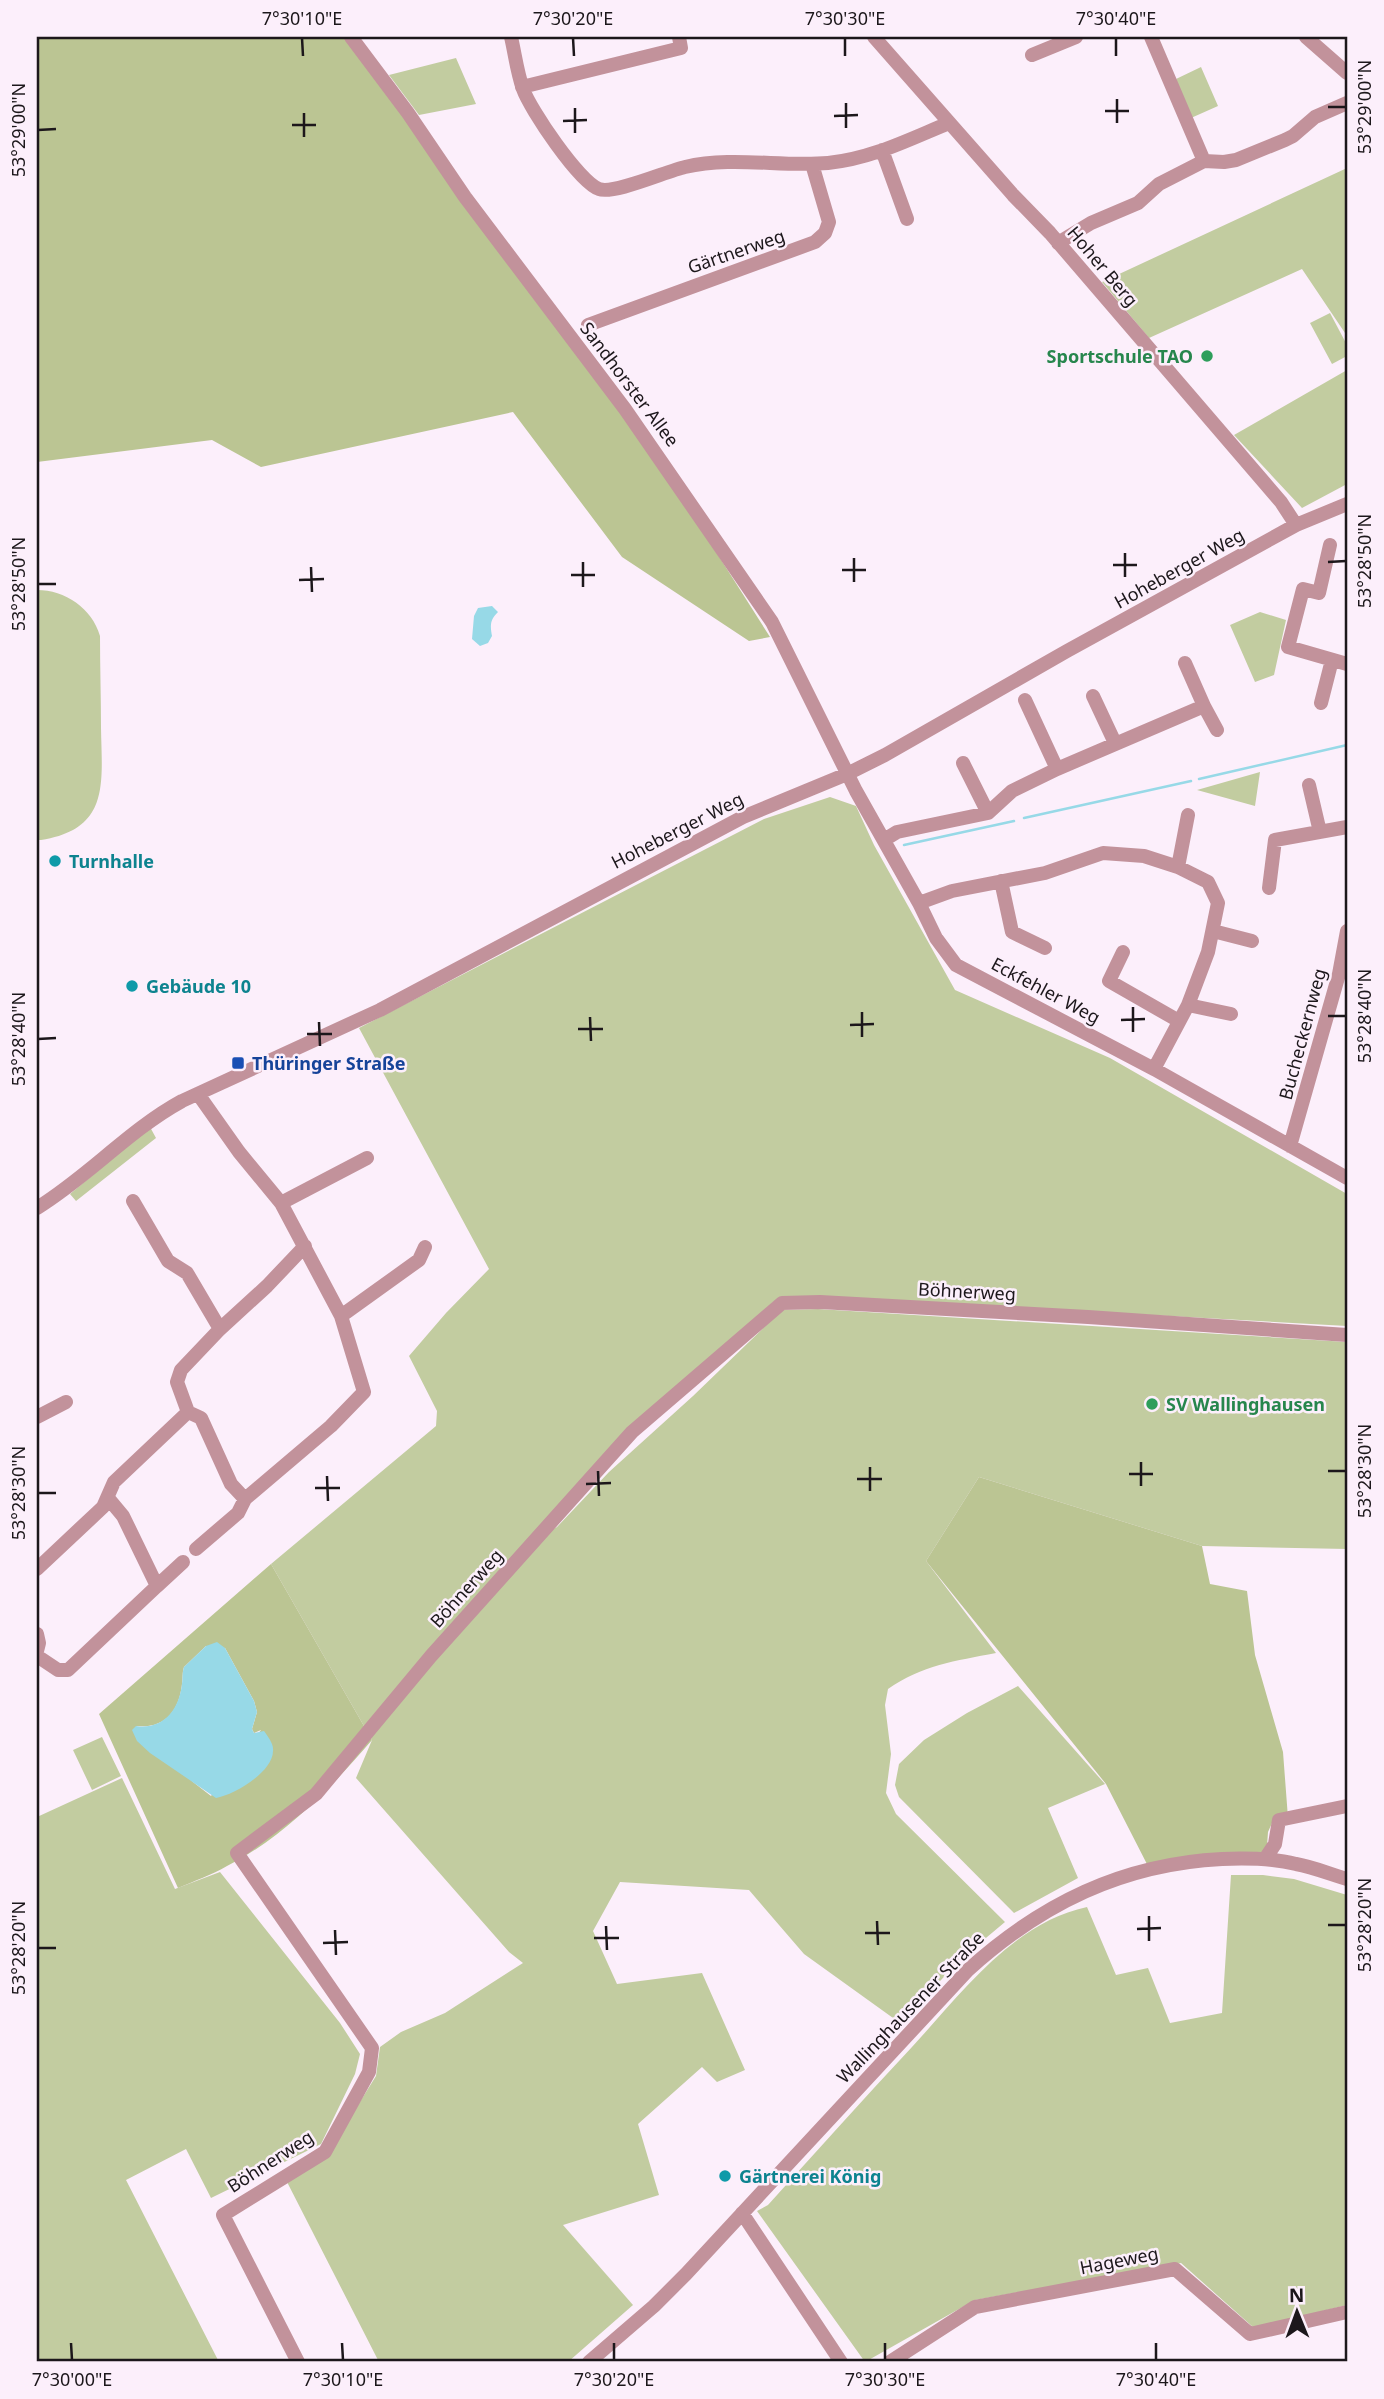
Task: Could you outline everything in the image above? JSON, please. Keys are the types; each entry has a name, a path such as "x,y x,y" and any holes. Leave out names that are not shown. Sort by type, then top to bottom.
{"street":[{"name":"Sandhorster Allee","path":"351,37 408,113 465,197 625,409 726,552 772,622 847,774"},
{"path":"511,37 522,87 530,106 578,172 601,191 686,167 721,162 812,164 854,159 949,123"},
{"path":"522,87 681,48 679,37"},
{"name":"Hoher Berg","path":"874,37 1058,243 1281,502 1296,525"},
{"path":"1032,55 1076,37"},
{"path":"1151,37 1204,161"},
{"path":"1306,37 1347,73"},
{"path":"1058,243 1091,223 1138,204 1159,184 1204,161 1236,160 1293,136 1315,117 1347,103"},
{"path":"882,150 907,219"},
{"name":"Gärtnerweg","path":"588,325 815,242 825,233 829,222 812,164"},
{"name":"Hoheberger Weg","path":"37,1208 77,1181 157,1115 380,1010 743,817 847,774 885,755 1296,525 1347,505"},
{"path":"1330,545 1319,593 1303,589 1288,648 1347,664"},
{"path":"1321,703 1332,660"},
{"path":"1185,663 1217,730"},
{"path":"1093,696 1115,743"},
{"path":"1025,700 1057,769"},
{"path":"884,840 897,832 988,813 1012,791 1115,743 1204,706"},
{"path":"963,763 988,813"},
{"name":"Eckfehler Weg","path":"847,774 936,938 956,965 1154,1069 1347,1178"},
{"path":"1309,785 1320,832"},
{"path":"1178,867 1188,816"},
{"path":"1269,888 1275,840 1347,827"},
{"path":"919,903 952,891 1045,873 1103,853 1144,856 1178,867 1208,882 1218,903 1208,952 1188,1005 1154,1069"},
{"path":"1001,881 1012,932 1045,948"},
{"path":"1213,930 1252,941"},
{"name":"Bucheckernweg","path":"1290,1146 1332,999 1347,932"},
{"path":"1123,952 1109,981 1179,1021"},
{"path":"1188,1005 1231,1014"},
{"path":"196,1549 238,1513 245,1499 331,1426 364,1392 341,1316 281,1203 239,1152 198,1094"},
{"path":"281,1203 367,1158"},
{"path":"133,1201 168,1261 187,1273 220,1329"},
{"path":"245,1499 231,1484 201,1419 188,1412 177,1382 181,1370 305,1247"},
{"path":"341,1316 419,1260 425,1247"},
{"name":"Böhnerweg","path":"298,2362 223,2215 324,2152 369,2072 372,2048 237,1853 316,1794 431,1656 632,1432 782,1303 820,1302 1088,1317 1347,1335"},
{"path":"37,1417 66,1402"},
{"path":"37,1569 103,1507 114,1482 188,1412"},
{"path":"108,1498 123,1516 157,1586"},
{"path":"37,1634 37,1653 58,1670 68,1670 183,1562"},
{"path":"1265,1859 1275,1844 1279,1820 1347,1806"},
{"name":"Wallinghausener Straße","path":"589,2362 654,2306 968,1970 1017,1929 1071,1897 1114,1879 1189,1861 1265,1859 1296,1863 1347,1879"},
{"path":"742,2213 841,2362"},
{"name":"Hageweg","path":"890,2362 975,2307 1175,2269 1250,2334 1347,2312"}],"green space":[{"path":"37,37 352,37 673,484 770,637 749,641 622,557 513,412 261,467 212,440 37,462"},
{"path":"456,58 476,104 419,115 389,75"},
{"path":"1201,67 1218,106 1191,118 1176,79"},
{"path":"1347,168 1347,336 1302,269 1149,338 1102,282"},
{"path":"1330,313 1347,345 1347,356 1332,364 1310,323"},
{"path":"1347,370 1347,484 1302,508 1234,435"},
{"path":"37,590 58,593 76,603 91,617 100,636 102,768 97,801 91,814 80,826 41,840 37,840"},
{"path":"1260,612 1286,620 1274,675 1255,682 1230,625"},
{"path":"1260,772 1255,806 1197,790"},
{"path":"830,797 856,806 874,845 955,990 1110,1058 1347,1194 1347,1326 808,1296 773,1302 526,1545 557,1527 609,1472 782,1310 818,1309 1347,1342 1347,1549 1202,1546 979,1477 926,1561 996,1653 926,1669 888,1689 885,1705 891,1754 886,1793 896,1814 1005,1922 962,1958 900,2023 804,1954 749,1890 620,1882 593,1931 617,1984 702,1973 745,2070 717,2082 702,2067 638,2124 659,2195 563,2225 633,2305 568,2362 379,2362 286,2180 327,2155 376,2076 380,2047 401,2032 445,2013 523,1963 509,1952 356,1778 372,1740 271,1564 436,1426 437,1411 409,1356 489,1269 359,1028 764,819"},
{"path":"150,1127 156,1138 76,1201 70,1194"},
{"path":"979,1477 1202,1546 1210,1584 1247,1591 1255,1655 1283,1752 1288,1818 1272,1823 1267,1846 1259,1861 1150,1870 1106,1784 926,1561"},
{"path":"271,1564 372,1740 306,1810 268,1841 221,1869 178,1888 99,1714","holes":["206,1646 225,1648 254,1701 257,1712 252,1729 254,1733 261,1730 211,1796 136,1726 155,1725 168,1717 180,1694 184,1667"]},
{"path":"1018,1686 1105,1784 1048,1808 1078,1878 1014,1913 899,1797 895,1785 899,1764 924,1740"},
{"path":"102,1737 121,1776 92,1790 73,1750"},
{"path":"122,1778 175,1889 220,1872 340,2023 360,2054 355,2074 321,2144 211,2198 186,2149 126,2180 219,2362 37,2362 37,1817"},
{"path":"1231,1875 1294,1879 1347,1895 1347,2305 1254,2328 1181,2263 975,2300 865,2362 757,2211 768,2205 990,1963 1035,1928 1060,1915 1087,1907 1116,1975 1148,1968 1170,2023 1222,2013"}],"water":[{"path":"492,606 498,612 491,623 492,636 488,643 480,646 472,639 474,616 478,608"},
{"path":"217,1642 225,1648 254,1701 257,1712 252,1729 254,1733 264,1731 273,1748 267,1767 260,1774 242,1787 216,1798 150,1753 137,1741 132,1730 136,1726 154,1725 168,1716 180,1693 184,1667 206,1646"}],"waterway":[{"path":"1199,779 1347,745"},
{"path":"1024,818 1191,781"},
{"path":"904,845 1014,821"}],"place":[{"name":"Sportschule TAO","path":"1207,356"},
{"name":"Turnhalle","path":"55,861"},
{"name":"Gebäude 10","path":"132,986"},
{"name":"Thüringer Straße","path":"238,1063"},
{"name":"SV Wallinghausen","path":"1152,1404"},
{"name":"Gärtnerei König","path":"725,2176"}]}
